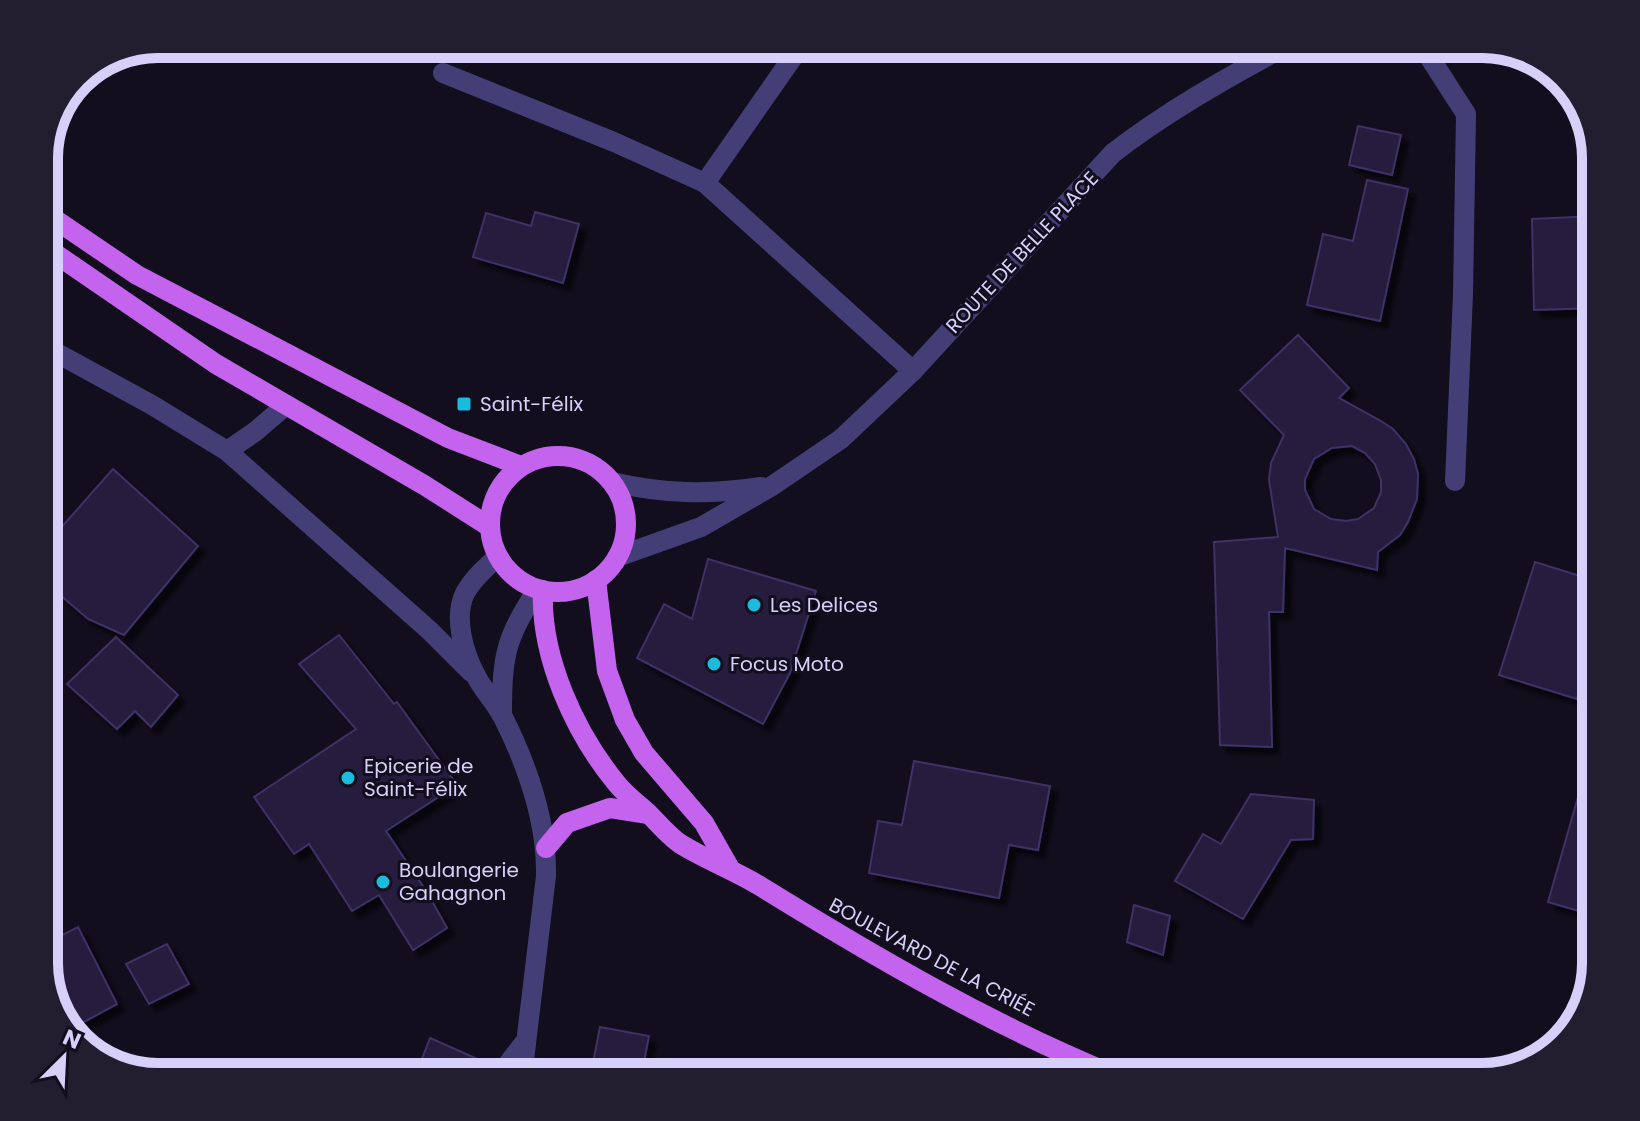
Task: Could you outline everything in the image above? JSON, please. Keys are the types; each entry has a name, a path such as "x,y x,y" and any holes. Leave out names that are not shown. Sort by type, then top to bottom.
{"main road":[{"path":"58,221 137,275 448,438 521,466"},
{"path":"58,256 216,364 490,527"},
{"path":"559,455 579,459 597,468 612,482 621,496 625,511 624,543 617,557 596,580 570,591 540,589 508,571 492,543 490,527 493,503 503,483 521,466 539,458 559,455"},
{"name":"BOULEVARD DE LA CRIÉE","path":"596,580 607,671 625,720 644,753 704,823 729,867"},
{"name":"BOULEVARD DE LA CRIÉE","path":"540,589 548,655 595,754 619,787 678,842 729,867 843,939 925,985 1085,1063"},
{"path":"546,848 567,823 610,808 650,814"}],"street":[{"path":"705,183 792,58"},
{"name":"ROUTE DE BELLE PLACE","path":"617,557 701,527 772,486 841,439 913,371 1113,153 1139,132 1263,58"},
{"path":"1430,58 1466,114 1455,481"},
{"path":"443,73 614,142 705,183 913,371"},
{"path":"58,354 152,405 227,451 429,630 476,677 502,715 532,794 546,848 546,876 523,1063"},
{"path":"227,451 285,406"},
{"name":"ROUTE DE BELLE PLACE","path":"612,482 651,492 716,494 772,486"},
{"path":"476,677 464,645 460,615 464,594 498,556"},
{"path":"502,715 502,666 509,641 518,620 540,589"},
{"path":"509,1063 524,1043"}],"building":[{"path":"1358,126 1401,135 1392,175 1349,165"},
{"path":"1367,180 1408,189 1380,321 1307,305 1323,234 1353,241"},
{"path":"535,212 579,224 563,283 473,257 486,213 531,226"},
{"path":"1582,217 1582,308 1534,310 1532,219"},
{"path":"1298,335 1349,388 1339,398 1393,429 1406,444 1418,474 1417,499 1408,522 1400,535 1378,552 1377,570 1285,548 1283,612 1269,612 1272,747 1220,745 1214,542 1278,537 1269,480 1271,463 1284,435 1240,390","holes":["1352,446 1365,453 1375,464 1381,480 1381,492 1374,508 1358,519 1346,521 1331,519 1314,509 1305,490 1305,479 1314,459 1332,448"]},
{"path":"113,469 198,546 124,635 88,619 58,593 58,531"},
{"path":"708,559 816,591 790,673 763,724 637,658 664,604 692,619"},
{"path":"1535,562 1582,577 1582,683 1577,699 1499,675"},
{"path":"339,635 394,704 397,702 457,785 386,831 447,928 413,950 379,895 352,911 309,844 294,854 254,797 356,729 299,664"},
{"path":"116,637 178,695 151,727 135,711 117,729 67,684"},
{"path":"914,761 1050,786 1038,850 1009,845 999,898 869,873 878,821 902,825"},
{"path":"1582,783 1582,912 1548,902"},
{"path":"1251,794 1314,800 1313,839 1291,840 1243,919 1175,881 1203,834 1221,844"},
{"path":"1134,905 1170,916 1163,955 1127,942"},
{"path":"78,927 117,1004 93,1017 74,1017 61,989 58,937"},
{"path":"167,944 189,984 149,1004 126,964"},
{"path":"600,1027 649,1036 644,1063 593,1063"},
{"path":"430,1038 486,1063 420,1063"}],"place":[{"name":"Saint-Félix","path":"464,404"},
{"name":"Les Delices","path":"754,605"},
{"name":"Focus Moto","path":"714,664"},
{"name":"Epicerie de Saint-Félix","path":"348,778"},
{"name":"Boulangerie Gahagnon","path":"383,882"}]}
